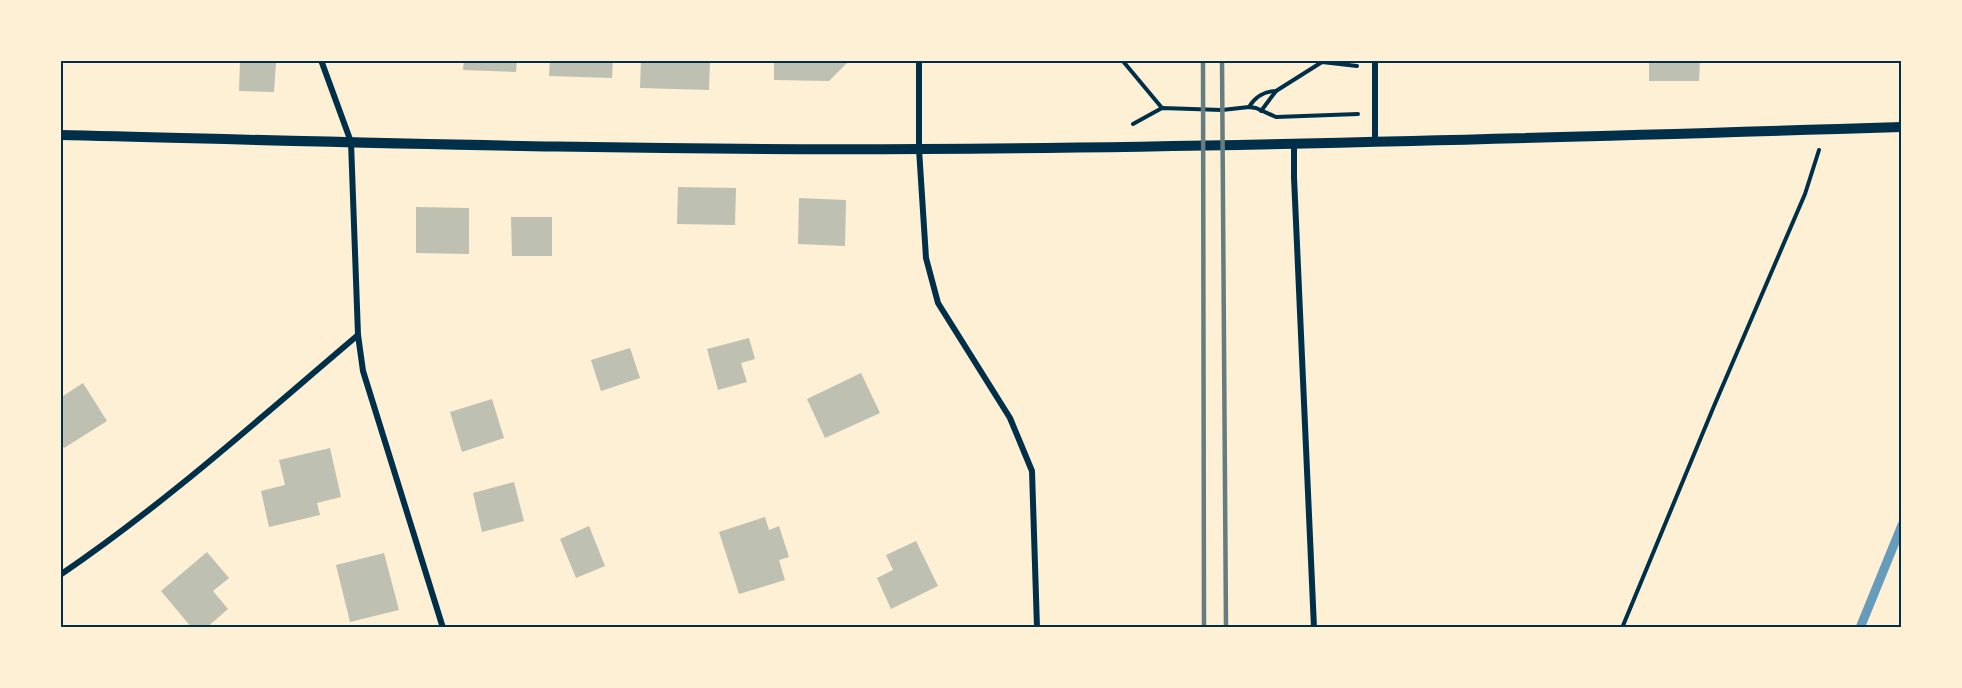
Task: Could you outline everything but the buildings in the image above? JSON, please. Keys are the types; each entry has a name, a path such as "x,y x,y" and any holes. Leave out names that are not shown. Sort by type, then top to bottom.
{"street":[{"path":"321,60 351,142 358,335 363,371 443,628"},
{"path":"919,60 918,149 926,258 938,303 1010,418 1032,471 1037,628"},
{"path":"1375,60 1375,143"},
{"path":"60,135 654,147 918,149 1375,143 1902,127"},
{"path":"1294,143 1314,628"},
{"path":"60,575 106,543 214,460 358,335"}],"path":[{"path":"1122,60 1162,108"},
{"path":"1261,111 1276,91 1322,62 1375,68"},
{"path":"1249,107 1257,97 1270,91 1276,91"},
{"path":"1107,146 1129,126 1162,108 1222,110 1249,107 1276,117 1363,114 1374,109"},
{"path":"1622,628 1805,194 1825,130"}],"waterway":[{"path":"1860,628 1902,525"}],"railway":[{"path":"1203,60 1204,628"},
{"path":"1222,60 1226,628"}]}
